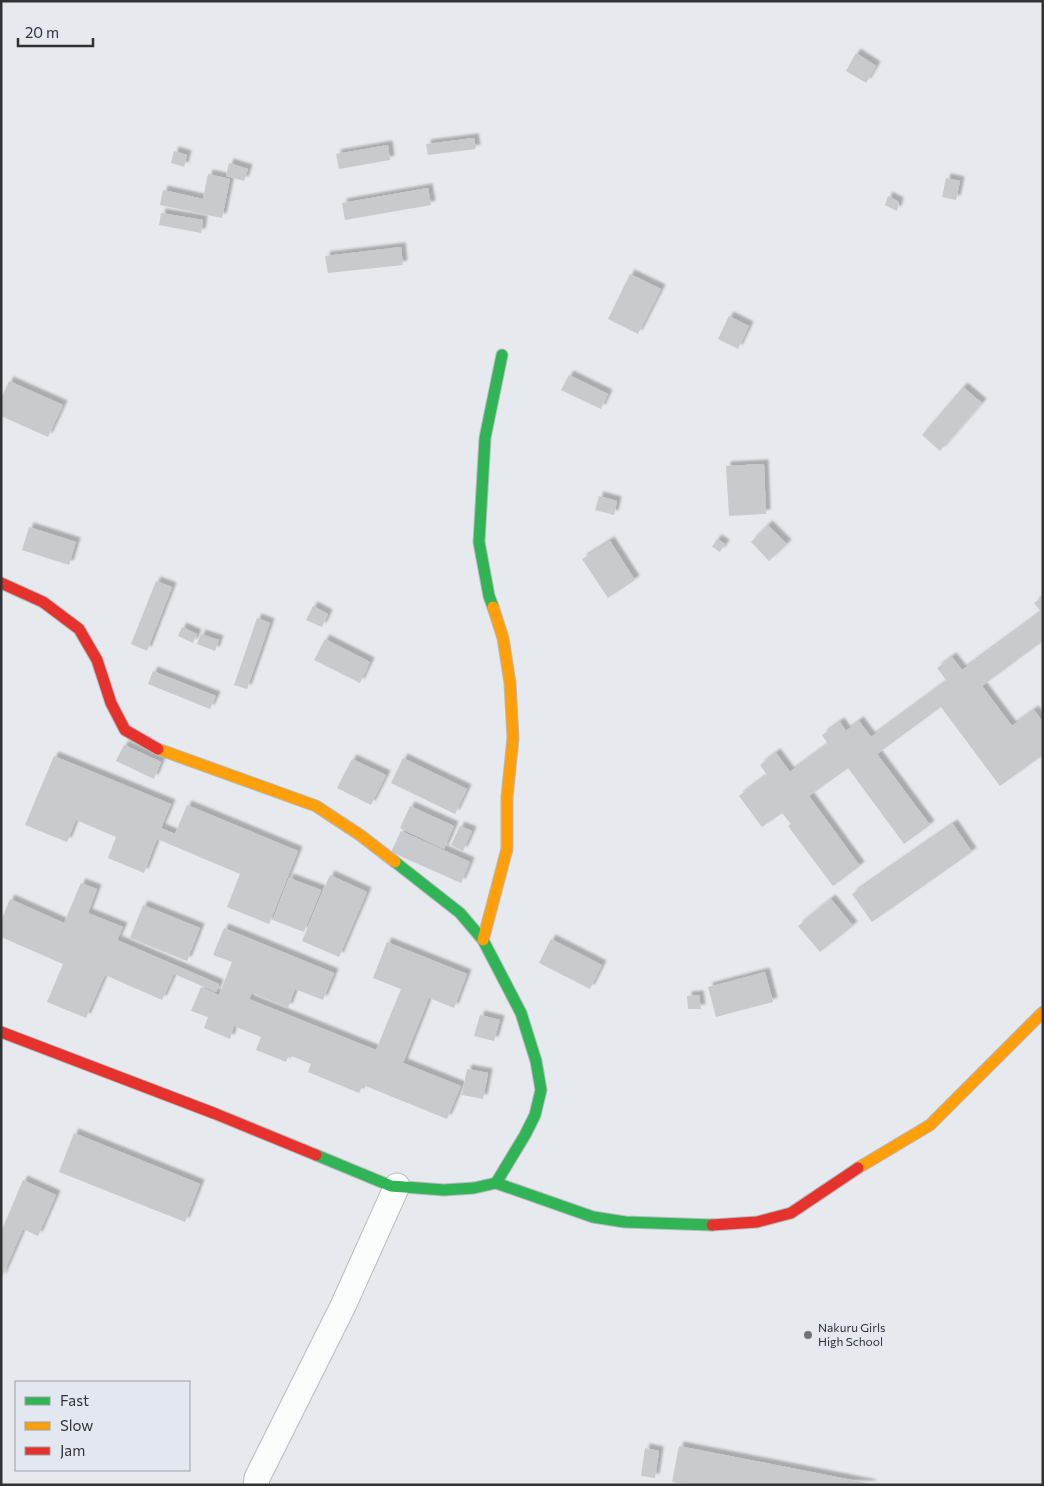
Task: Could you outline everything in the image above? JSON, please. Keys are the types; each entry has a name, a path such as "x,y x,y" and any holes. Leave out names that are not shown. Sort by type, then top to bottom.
{"street":[{"path":"483,940 507,849 507,797 513,738 510,683 503,638 489,596 480,542 485,438 502,355"},
{"path":"1,583 43,602 79,629 97,660 111,703 125,730 162,750 316,806 360,834 408,871 460,913 483,940 521,1013 536,1061 541,1090 535,1115 496,1183"},
{"path":"1,1032 216,1114 391,1186 444,1190 474,1188 496,1183 593,1217 625,1222 710,1224 757,1222 791,1213 863,1165 930,1125 1043,1012"},
{"path":"256,1485 257,1478 343,1306 397,1186"}],"building":[{"path":"856,53 876,66 866,83 846,71"},
{"path":"474,138 476,149 428,155 426,144"},
{"path":"388,145 390,160 339,169 336,154"},
{"path":"174,151 187,155 184,167 171,163"},
{"path":"229,163 248,169 244,181 226,176"},
{"path":"208,174 230,179 222,218 160,205 163,190 203,199"},
{"path":"946,178 960,181 956,200 942,197"},
{"path":"428,188 431,205 345,220 342,203"},
{"path":"888,196 899,202 897,211 885,205"},
{"path":"161,213 203,220 201,233 159,225"},
{"path":"401,247 403,265 328,273 325,256"},
{"path":"630,274 661,289 638,334 608,319"},
{"path":"729,316 749,326 738,349 718,339"},
{"path":"569,375 608,394 601,409 561,390"},
{"path":"9,381 63,405 48,437 1,416 1,399"},
{"path":"963,387 982,403 940,451 922,435"},
{"path":"764,464 766,514 729,516 726,466"},
{"path":"599,496 617,501 614,515 595,510"},
{"path":"768,525 787,544 769,561 751,542"},
{"path":"29,527 76,542 69,565 22,550"},
{"path":"717,539 725,544 720,552 712,547"},
{"path":"610,541 635,580 608,598 582,559"},
{"path":"156,581 172,587 147,651 131,644"},
{"path":"1043,597 1043,641 982,686 1012,726 1034,710 1043,722 1043,755 1000,786 941,707 877,754 930,825 904,844 848,768 809,796 860,866 833,886 788,826 791,824 782,813 762,827 739,796 767,775 760,765 776,753 790,772 828,744 822,735 840,722 846,731 859,721 871,737 947,681 937,668 952,657 962,670 1041,612 1034,603"},
{"path":"313,606 328,614 322,627 306,620"},
{"path":"257,618 270,623 247,689 234,685"},
{"path":"182,627 197,634 193,643 178,636"},
{"path":"201,634 219,640 215,651 197,644"},
{"path":"325,639 370,662 360,683 314,660"},
{"path":"153,671 216,696 210,709 148,684"},
{"path":"124,745 161,762 154,779 116,761"},
{"path":"54,756 171,804 161,828 175,834 187,805 298,851 269,924 227,907 240,874 157,839 144,873 108,858 116,837 76,820 67,842 25,825"},
{"path":"403,758 467,789 455,814 391,783"},
{"path":"352,759 386,775 371,805 337,788"},
{"path":"410,806 454,826 444,849 400,828"},
{"path":"953,824 972,852 872,922 852,894"},
{"path":"460,826 472,831 463,851 451,845"},
{"path":"401,831 470,862 461,883 391,852"},
{"path":"330,875 367,892 339,957 302,941"},
{"path":"289,878 321,890 304,932 273,920"},
{"path":"81,883 97,889 88,913 123,927 117,940 219,984 216,992 174,974 162,1000 105,975 86,1018 47,1002 63,964 1,937 1,921 10,899 64,923"},
{"path":"831,899 853,926 820,952 798,926"},
{"path":"143,905 200,928 187,961 130,938"},
{"path":"224,928 334,973 323,1000 295,989 288,1008 252,993 249,999 376,1050 401,989 373,978 387,942 467,974 454,1008 429,998 403,1063 461,1086 447,1119 363,1085 359,1093 308,1072 311,1064 289,1055 286,1062 256,1050 261,1037 234,1026 230,1039 204,1028 208,1017 191,1011 201,987 219,995 232,962 213,955"},
{"path":"551,939 602,965 590,989 539,963"},
{"path":"765,972 773,1002 716,1017 708,987"},
{"path":"699,995 701,1009 688,1009 687,996"},
{"path":"480,1015 500,1020 494,1041 474,1036"},
{"path":"467,1069 488,1073 483,1099 462,1095"},
{"path":"74,1133 200,1184 185,1222 59,1172"},
{"path":"23,1180 56,1195 38,1236 23,1229 1,1279 1,1232"},
{"path":"679,1446 872,1485 689,1485 672,1482"},
{"path":"645,1448 659,1451 655,1478 641,1476"}],"traffic: fast":[{"path":"493,607 489,596 479,542 485,438 502,355"},
{"path":"395,862 460,913 483,940 521,1013 536,1061 541,1090 535,1115 496,1183"},
{"path":"316,1155 391,1186 444,1190 474,1188 496,1183 593,1217 625,1222 712,1225"}],"traffic: slow":[{"path":"483,940 507,849 507,797 513,738 510,683 503,638 493,607"},
{"path":"158,749 316,806 360,835 395,862"},
{"path":"858,1168 930,1125 1043,1012"}],"traffic: jam":[{"path":"1,583 43,602 79,629 97,660 111,703 125,730 158,749"},
{"path":"1,1032 216,1114 316,1155"},
{"path":"712,1225 757,1222 791,1213 858,1168"}],"place":[{"name":"Nakuru Girls High School","path":"808,1335"}]}
